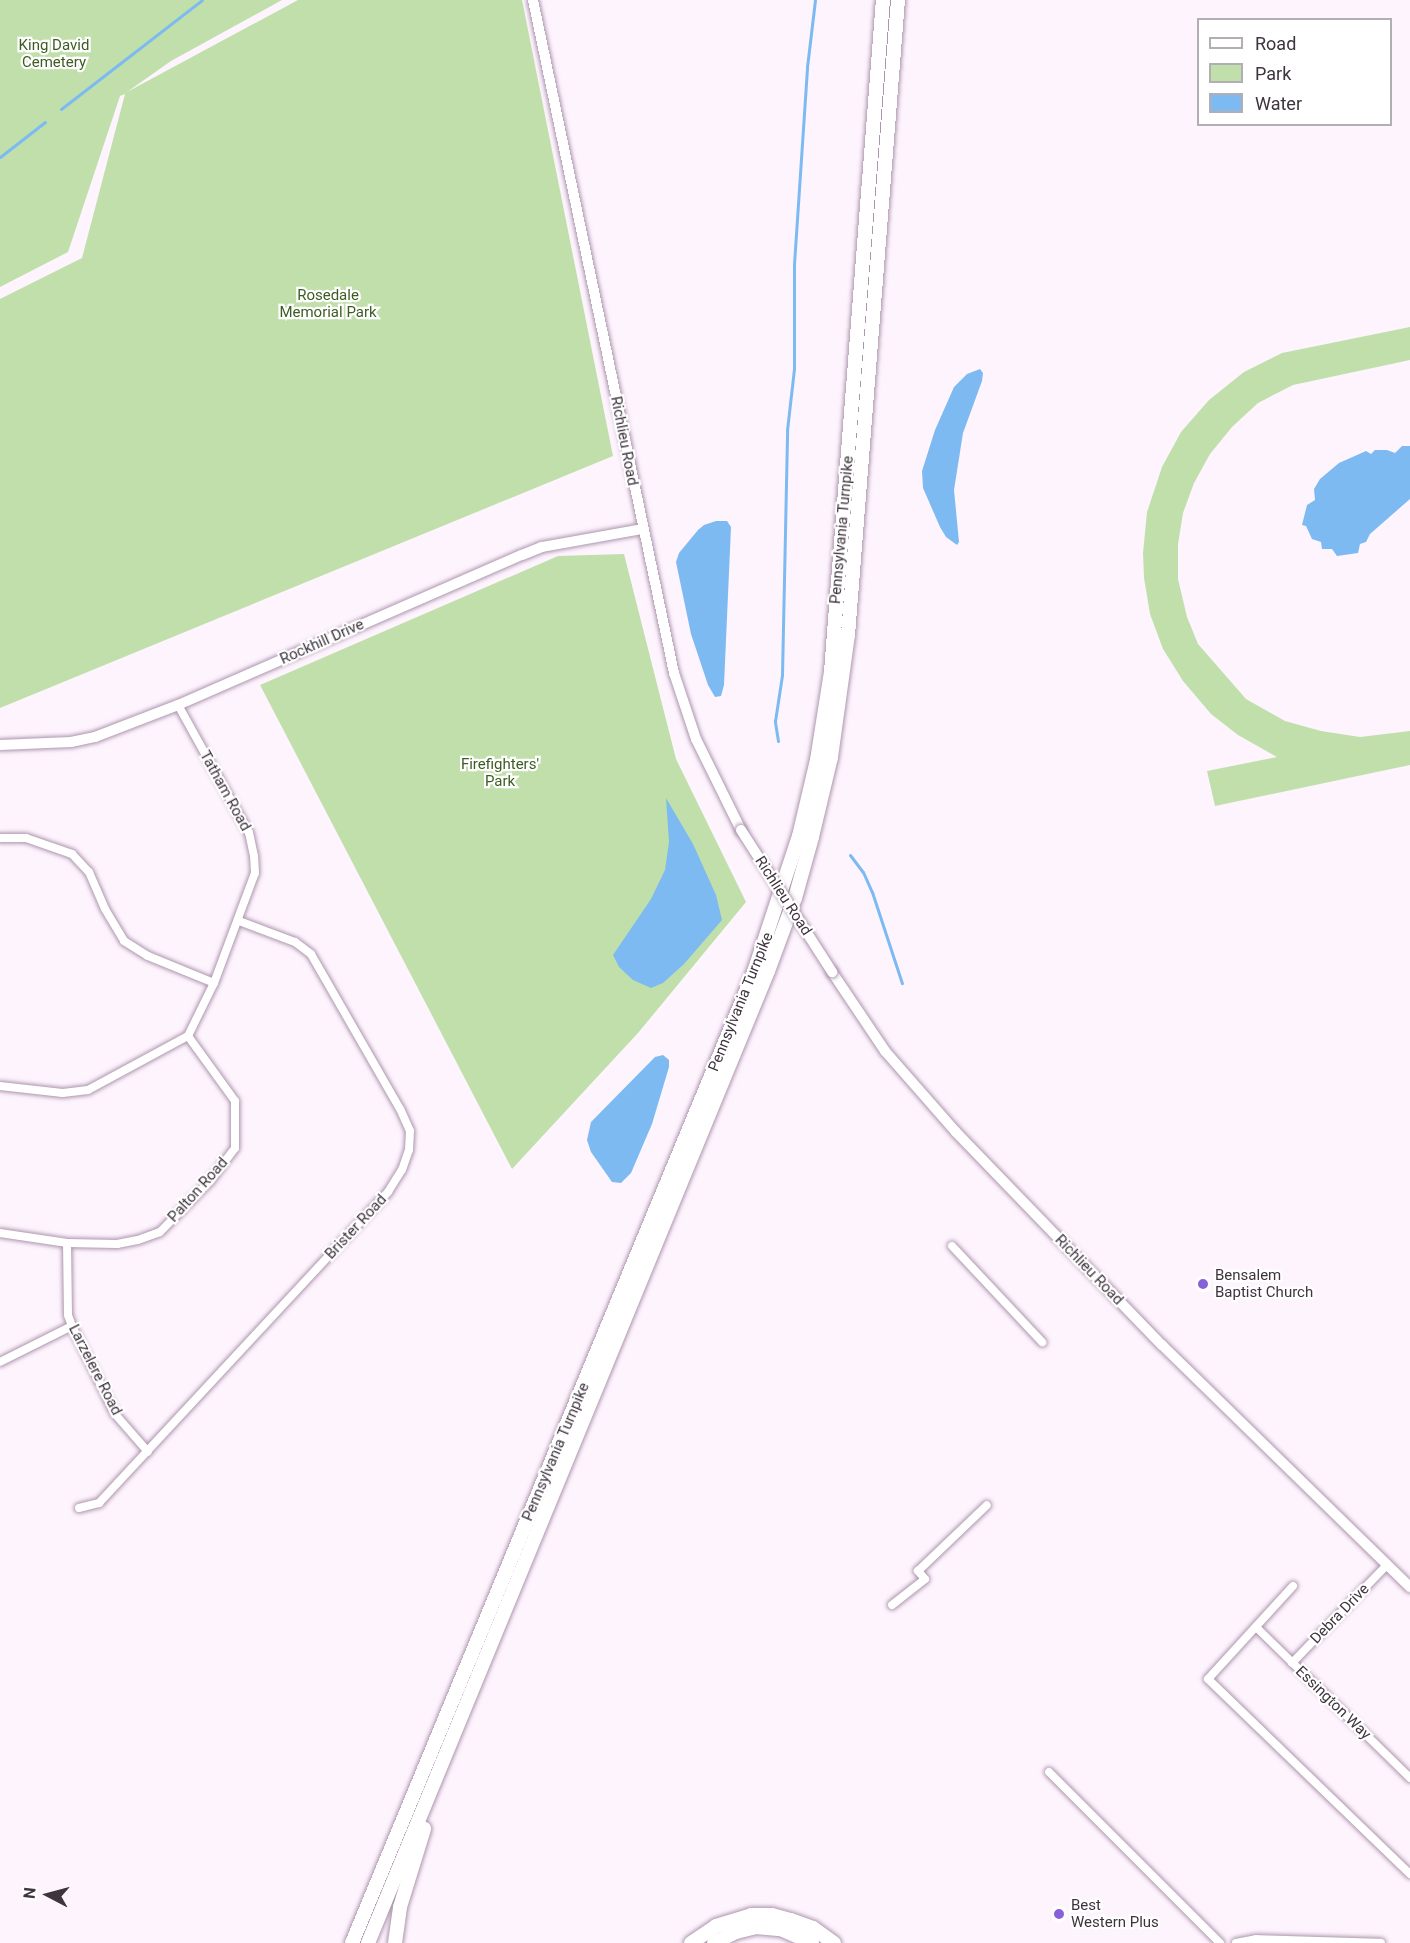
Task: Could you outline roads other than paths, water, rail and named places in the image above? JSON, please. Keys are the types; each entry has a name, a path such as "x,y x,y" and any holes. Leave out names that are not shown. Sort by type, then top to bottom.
{"highway":[{"name":"Pennsylvania Turnpike","path":"352,1943 750,982 777,909 799,836 817,760 831,672 883,0"},
{"name":"Pennsylvania Turnpike","path":"368,1943 768,971 795,898 812,837 831,758 848,635 898,0"},
{"path":"395,1943 408,1876 465,1707"},
{"path":"691,1943 716,1926 751,1915 772,1915 813,1928 834,1943"},
{"path":"714,1943 736,1932 756,1928 781,1929 813,1943"}],"main road":[{"name":"Richlieu Road","path":"533,0 642,529 684,708 714,780 741,830 878,1042 922,1096 1162,1345 1410,1587"},
{"name":"Rockhill Drive","path":"0,745 71,742 95,737 178,705 522,555 542,548 642,529"}],"street":[{"name":"Tatham Road","path":"178,705 249,833 255,873 214,983 188,1036"},
{"path":"0,838 26,838 72,855 89,872 105,909 124,941 148,956 214,983"},
{"name":"Brister Road","path":"79,1508 99,1503 388,1192 402,1170 409,1150 410,1131 400,1110 311,954 295,942 239,921"},
{"path":"0,1086 63,1093 88,1090 188,1036"},
{"name":"Palton Road","path":"0,1233 68,1243 117,1244 160,1232 210,1181 235,1148 235,1101 188,1036"},
{"name":"Larzelere Road","path":"68,1243 68,1314 72,1326 115,1414 148,1452"},
{"path":"952,1246 1042,1342"},
{"path":"0,1362 72,1326"},
{"path":"892,1605 925,1579 918,1571 987,1505"},
{"name":"Debra Drive","path":"1292,1663 1387,1565"},
{"path":"1293,1586 1209,1679 1410,1874"},
{"name":"Essington Way","path":"1256,1627 1410,1778"},
{"path":"1049,1772 1220,1943"},
{"path":"1236,1943 1266,1939 1381,1943"}],"water":[{"path":"980,369 983,373 982,381 963,433 954,490 959,542 957,545 946,537 940,527 923,488 922,471 935,430 954,387 967,374"},
{"path":"1402,446 1410,446 1410,499 1370,534 1366,542 1360,544 1358,553 1337,556 1332,549 1322,549 1321,542 1312,539 1306,526 1302,525 1307,505 1315,500 1314,489 1320,479 1339,463 1366,451 1371,454 1375,450 1395,453"},
{"path":"716,521 727,521 731,527 724,685 721,696 715,697 708,685 691,634 676,562 679,553 698,530"},
{"path":"666,798 693,844 716,895 722,920 684,964 663,983 651,988 633,980 619,967 613,955 651,899 665,870 669,842"},
{"path":"663,1055 669,1060 669,1067 652,1124 631,1173 621,1183 612,1182 591,1152 587,1140 591,1122 655,1057"}],"waterway":[{"path":"61,109 202,0"},
{"path":"778,741 775,721 782,675 787,430 794,369 794,264 807,67 815,0"},
{"path":"0,157 45,122"},
{"path":"850,855 863,872 872,892 902,983"}],"place":[{"name":"Bensalem Baptist Church","path":"1203,1284"},
{"name":"Best Western Plus","path":"1059,1914"}],"park label":[{"name":"King David Cemetery","path":"54,54"},
{"name":"Rosedale Memorial Park","path":"328,304"},
{"name":"Firefighters' Park","path":"500,772"}]}
